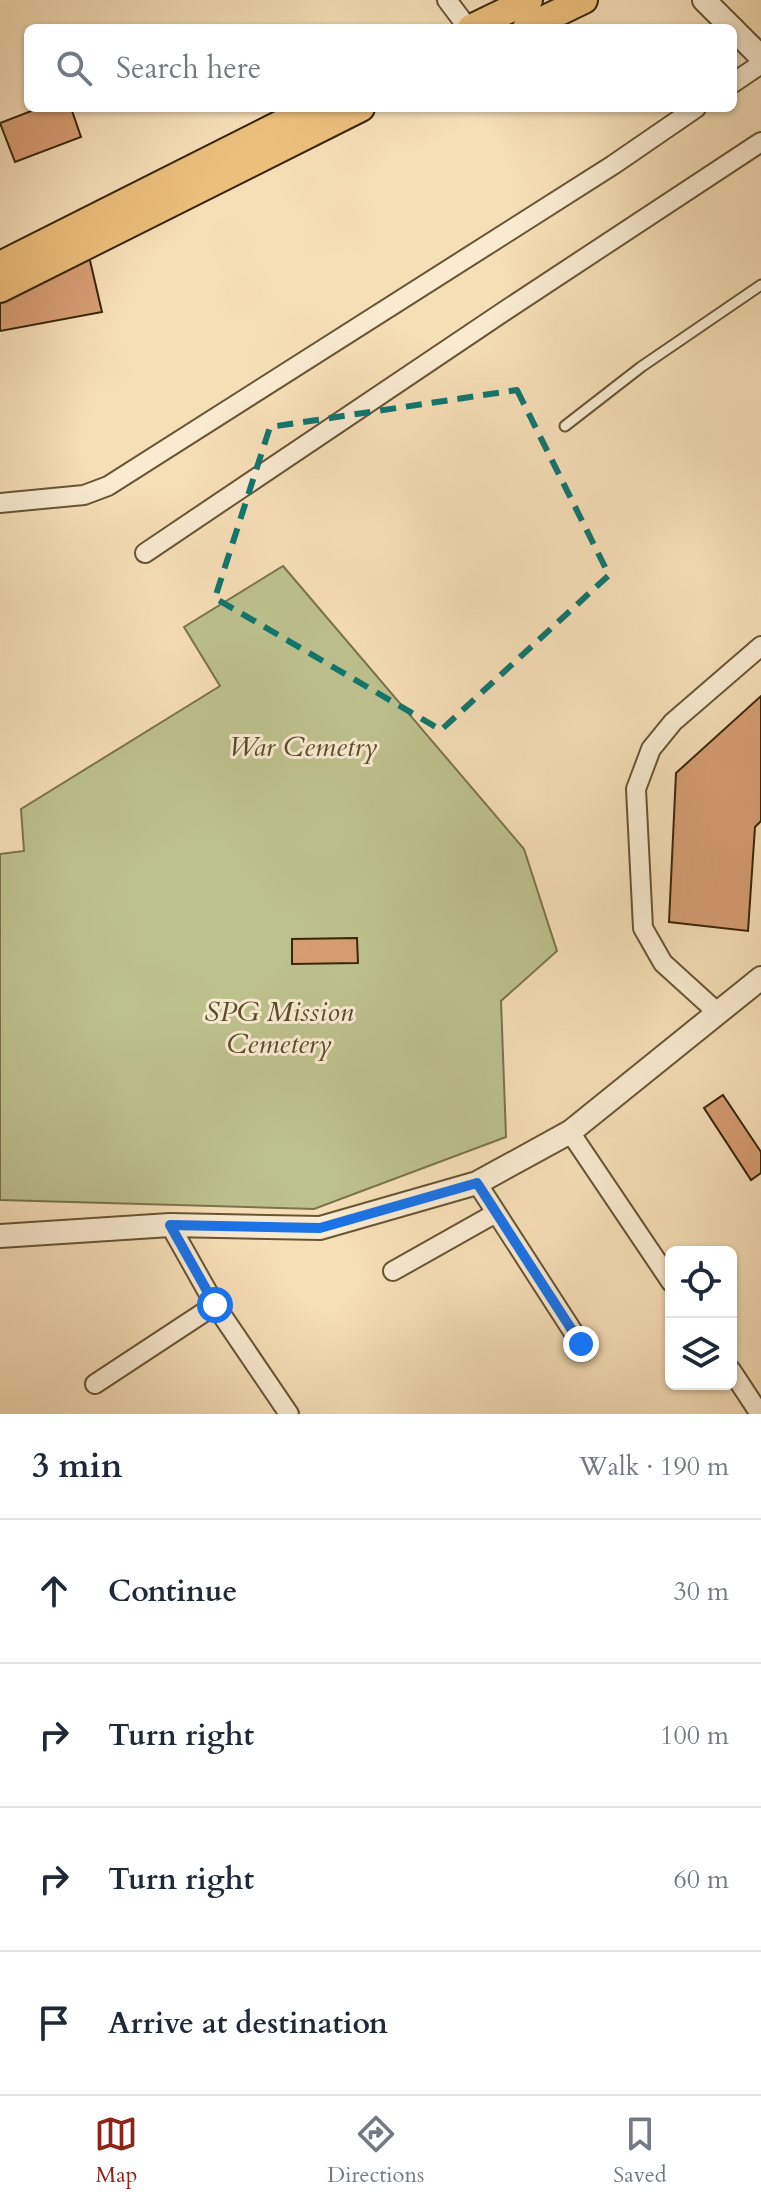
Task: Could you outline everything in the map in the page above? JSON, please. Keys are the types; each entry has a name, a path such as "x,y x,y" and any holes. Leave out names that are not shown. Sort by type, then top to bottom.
{"main road":[{"path":"480,24 524,8 584,0"},
{"path":"0,265 304,112"},
{"path":"0,289 353,112"}],"street":[{"path":"447,0 466,24"},
{"path":"704,0 729,24"},
{"path":"737,32 761,57"},
{"path":"737,80 761,64"},
{"path":"0,503 84,495 108,486 613,165 690,112"},
{"path":"145,553 761,142"},
{"path":"718,1013 663,963 643,928 636,789 651,749 673,722 761,646"},
{"path":"0,1236 170,1225 320,1228 477,1183 570,1132 761,978"},
{"path":"570,1132 665,1273"},
{"path":"477,1183 581,1344"},
{"path":"393,1271 496,1213"},
{"path":"170,1225 215,1305 289,1414"},
{"path":"95,1384 215,1305"},
{"path":"737,1379 760,1414"}],"lane":[{"path":"565,426 641,367 761,285"}],"highlighted area":[{"path":"517,390 609,575 441,730 215,598 270,427"}],"green space":[{"name":"SPG Mission Cemetery","path":"283,566 524,849 557,951 501,1001 506,1137 314,1209 0,1200 0,854 24,851 21,809 220,686 184,627"}],"building":[{"path":"29,112 72,112 81,137 15,162 0,123"},
{"path":"88,252 102,312 0,331 0,297"},
{"path":"761,696 761,821 755,827 748,931 669,922 676,773"},
{"path":"357,938 358,963 292,964 292,939"},
{"path":"723,1095 761,1152 761,1173 751,1180 704,1108"}],"route":[{"path":"215,1305 170,1225 320,1228 477,1183 581,1344"}],"park label":[{"name":"War Cemetry","path":"303,747"}]}
